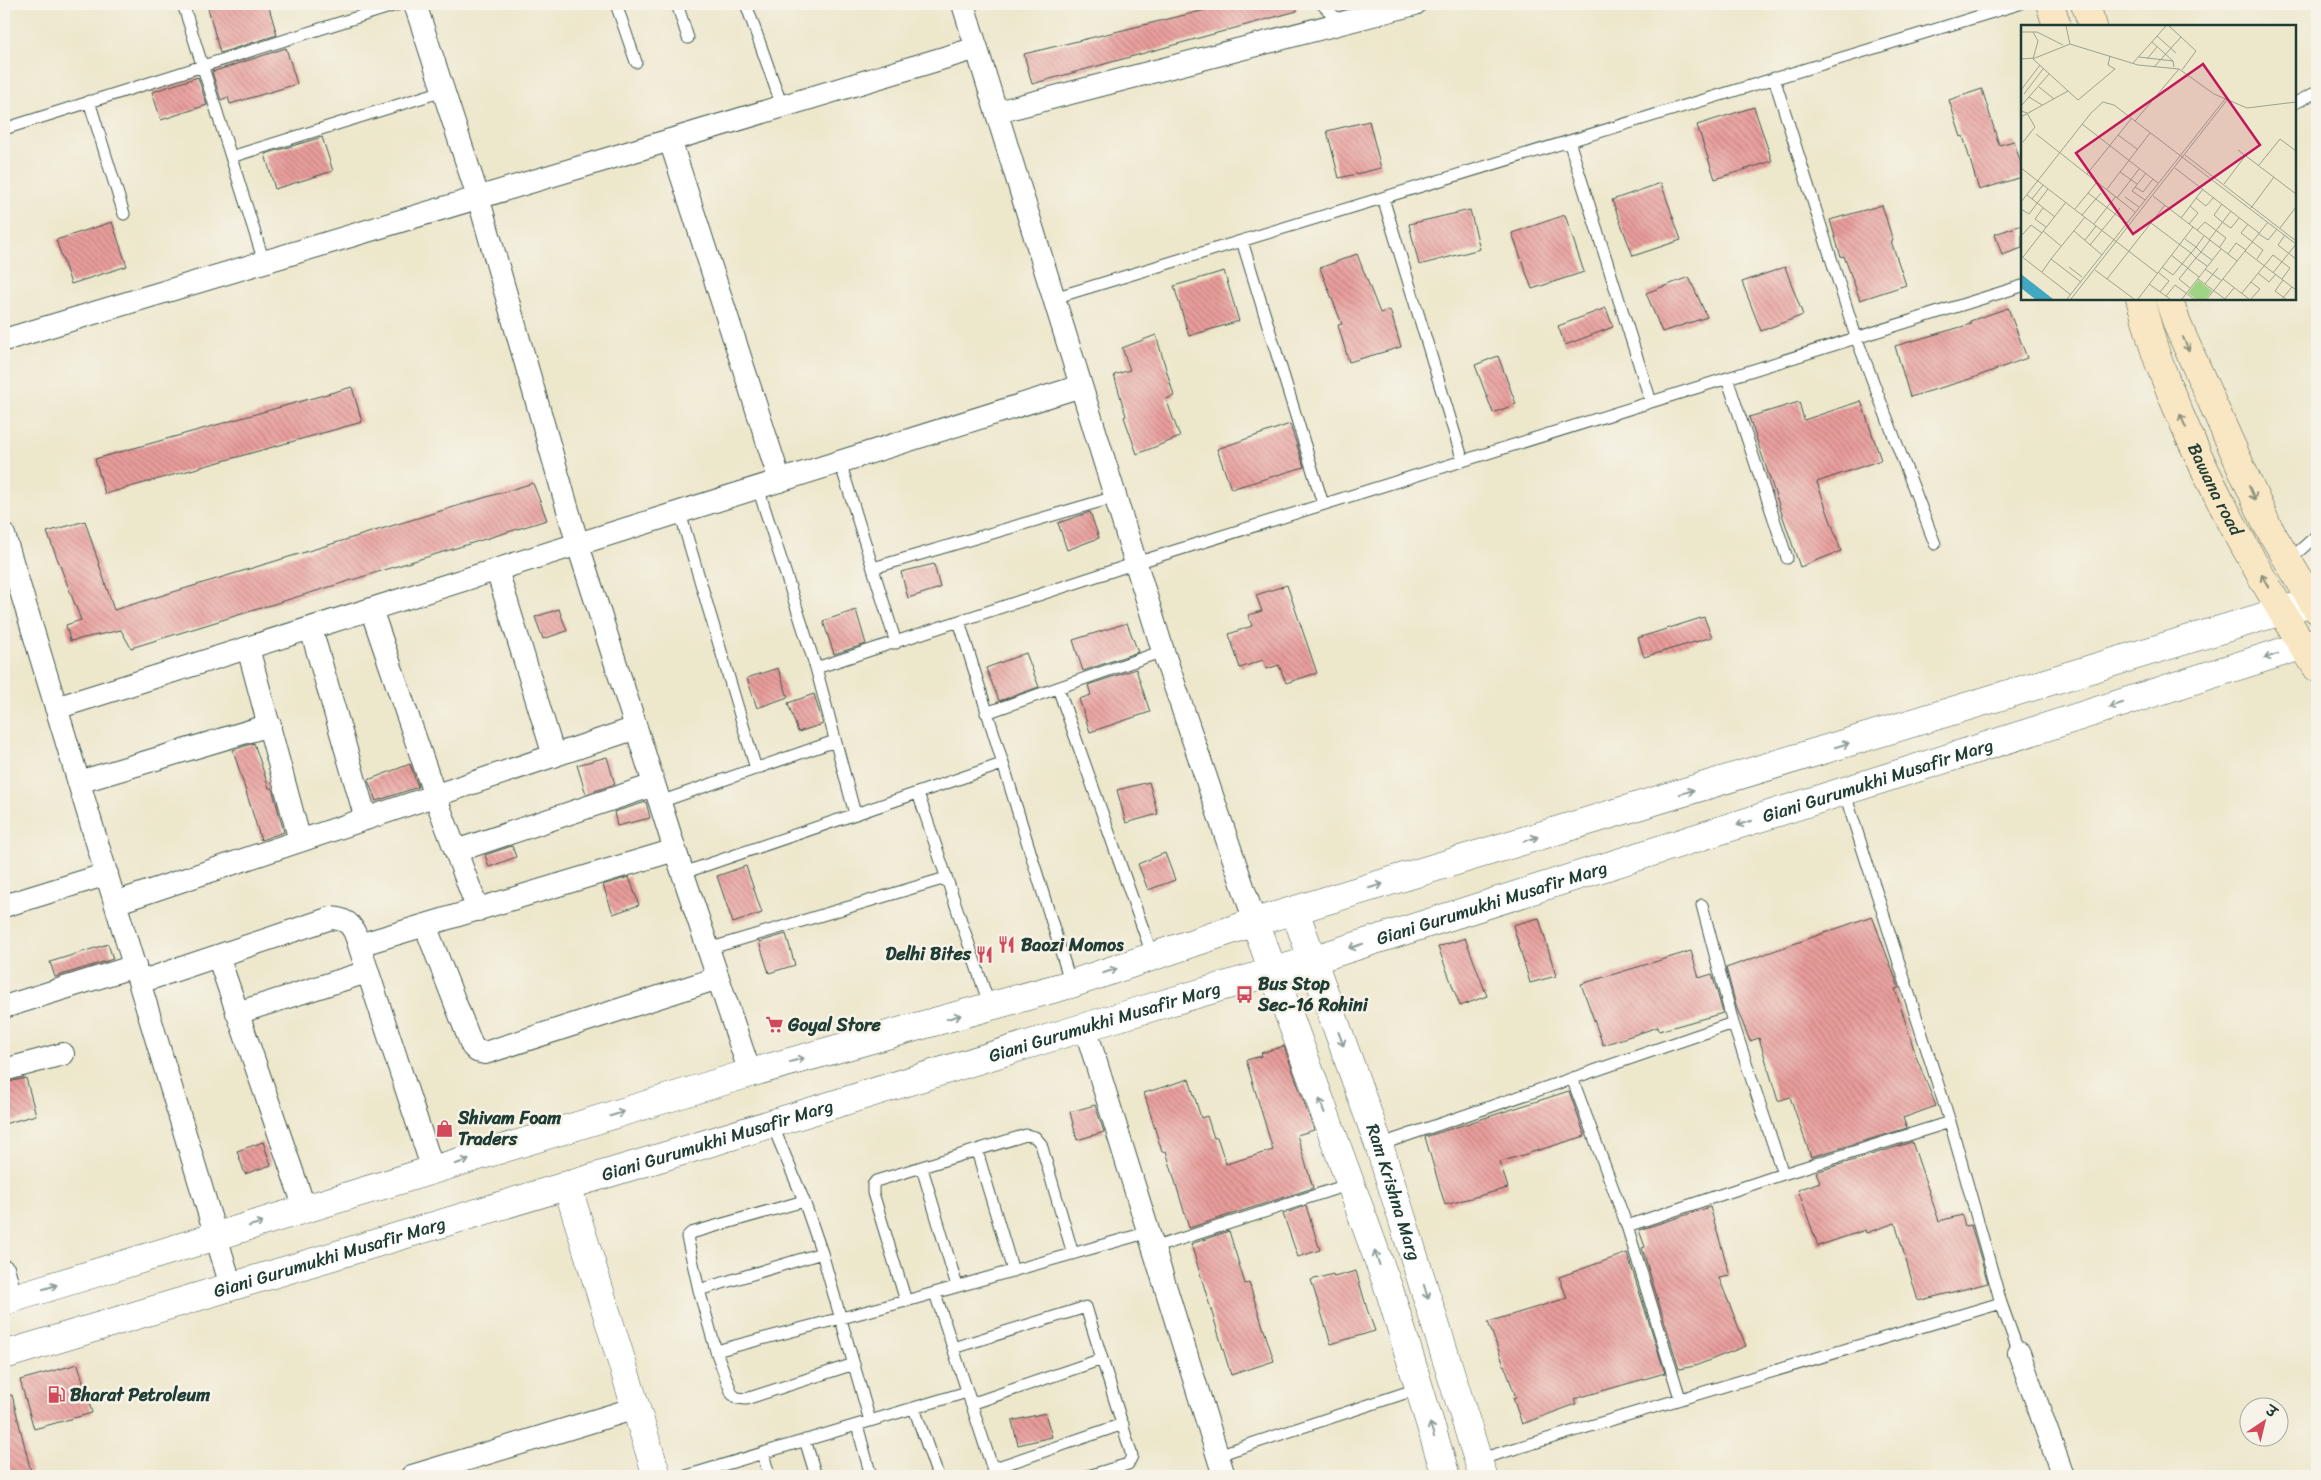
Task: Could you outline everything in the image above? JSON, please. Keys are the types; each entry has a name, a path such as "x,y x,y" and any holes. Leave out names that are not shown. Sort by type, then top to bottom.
{"main road":[{"path":"2050,4 2056,25"},
{"path":"2085,4 2093,25"},
{"name":"Bawana road","path":"2140,300 2160,367 2202,466 2281,611 2313,652"},
{"name":"Bawana road","path":"2168,300 2177,324 2267,525 2315,606"}],"street":[{"path":"415,4 478,197 578,545 675,850 750,1073"},
{"path":"963,4 1163,651 1255,922"},
{"path":"997,112 1415,4"},
{"path":"4,340 977,48"},
{"path":"670,140 780,481"},
{"path":"56,708 1081,386"},
{"path":"4,535 231,1286"},
{"path":"497,570 554,756"},
{"path":"4,1271 8,1300 750,1073 1071,984 1255,922 2281,611 2315,606"},
{"path":"371,609 435,796 478,910"},
{"path":"311,628 366,819"},
{"path":"248,648 300,841"},
{"name":"Giani Gurumukhi Musafir Marg","path":"4,1354 568,1185 1085,1027 1274,972 1844,791 2313,652"},
{"path":"79,782 270,726"},
{"path":"115,903 636,728"},
{"path":"456,851 657,794"},
{"path":"359,945 675,850"},
{"path":"4,906 107,874"},
{"name":"Ram Krishna Marg","path":"1295,910 1379,1145 1480,1468"},
{"path":"4,1007 218,956 331,918 341,918 350,923 354,929 433,1170"},
{"name":"Ram Krishna Marg","path":"1255,922 1390,1292 1446,1476"},
{"path":"425,926 472,1046 477,1051 485,1053 718,978"},
{"path":"218,956 306,1209"},
{"path":"237,1013 367,972"},
{"path":"1085,1027 1224,1476"},
{"path":"4,1070 63,1054"},
{"path":"568,1185 657,1476"},
{"path":"2019,1353 2063,1476"},
{"path":"412,1476 636,1408"}],"lane":[{"path":"183,4 264,262"},
{"path":"4,129 398,4"},
{"path":"616,4 636,62"},
{"path":"677,4 688,38"},
{"path":"746,4 782,106"},
{"path":"1322,4 1341,23"},
{"path":"1054,298 2019,4"},
{"path":"1774,78 1856,338 1935,544"},
{"path":"231,157 443,91"},
{"path":"2296,103 2317,92"},
{"path":"89,102 124,214"},
{"path":"1569,141 1651,402"},
{"path":"1383,198 1463,461"},
{"path":"1242,240 1323,504"},
{"path":"816,668 1136,563 2021,286"},
{"path":"1728,378 1787,558"},
{"path":"840,462 896,643"},
{"path":"758,488 816,668 855,814"},
{"path":"873,568 1115,497"},
{"path":"680,512 756,768"},
{"path":"2288,561 2317,535"},
{"path":"959,621 1071,984"},
{"path":"986,713 1163,651"},
{"path":"1058,688 1153,956"},
{"path":"657,794 756,768 836,741"},
{"path":"683,874 1002,764"},
{"path":"1844,791 1950,1122 2001,1303 2019,1353"},
{"path":"918,793 990,1007"},
{"path":"708,949 946,878"},
{"path":"1702,905 1733,1023 1783,1174"},
{"path":"1379,1145 1733,1023"},
{"path":"1572,1078 1627,1226 1680,1398"},
{"path":"1627,1226 1783,1174 1950,1122"},
{"path":"771,1123 804,1201 822,1253 870,1421"},
{"path":"906,1302 873,1193 873,1185 876,1181 1026,1135 1035,1136 1041,1144 1073,1254"},
{"path":"977,1151 1013,1271"},
{"path":"922,1168 957,1286"},
{"path":"716,1350 906,1302 1073,1254 1151,1240 1350,1184"},
{"path":"804,1201 691,1233 687,1237 698,1290 716,1350 732,1394 737,1398 746,1399 854,1364"},
{"path":"698,1290 822,1253"},
{"path":"935,1293 993,1472 1122,1424"},
{"path":"1480,1468 1680,1398 2001,1303"},
{"path":"953,1348 1086,1307 1132,1460 1128,1464 1088,1476"},
{"path":"971,1404 1102,1359"},
{"path":"1218,1455 1420,1388"},
{"path":"686,1476 967,1392"},
{"path":"914,1408 938,1476"},
{"path":"857,1424 871,1476"},
{"path":"806,1440 816,1476"},
{"path":"763,1453 769,1476"}],"building":[{"path":"207,4 268,4 277,35 220,53"},
{"path":"1230,4 1296,4 1297,11 1032,84 1024,54"},
{"path":"286,48 297,84 230,104 228,97 221,100 212,72"},
{"path":"198,77 207,105 161,120 152,92"},
{"path":"1982,89 1999,145 2014,141 2021,164 2021,177 1979,190 1963,136 1961,137 1949,100"},
{"path":"1754,107 1772,161 1715,179 1697,125"},
{"path":"1369,121 1381,168 1339,178 1327,131"},
{"path":"322,137 333,171 275,189 265,154"},
{"path":"1661,183 1681,240 1633,256 1612,200"},
{"path":"1882,205 1893,241 1891,241 1906,285 1860,300 1844,256 1841,257 1830,220"},
{"path":"1470,210 1480,249 1419,265 1409,224"},
{"path":"1565,215 1584,272 1532,289 1512,233"},
{"path":"112,222 127,266 71,284 56,240"},
{"path":"2021,225 2021,248 2002,255 1995,234"},
{"path":"1357,254 1380,313 1390,310 1401,347 1349,362 1338,325 1342,324 1320,268"},
{"path":"1785,267 1803,315 1761,331 1742,282"},
{"path":"1224,271 1239,321 1189,336 1174,286"},
{"path":"1689,277 1707,317 1662,332 1646,293"},
{"path":"1606,308 1613,327 1565,345 1558,326"},
{"path":"2008,308 2027,358 1970,379 1910,397 1895,346 1971,324 1970,321"},
{"path":"1156,335 1174,396 1166,399 1180,437 1137,454 1124,417 1126,416 1114,375 1130,370 1122,348"},
{"path":"1498,356 1516,404 1493,413 1475,365"},
{"path":"352,387 362,422 105,494 95,459"},
{"path":"1861,401 1881,460 1817,482 1841,551 1800,567 1749,417 1799,402 1804,420"},
{"path":"1290,424 1304,467 1231,489 1217,449"},
{"path":"533,483 547,520 131,648 121,630 70,641 66,625 81,620 47,532 85,521 114,610"},
{"path":"1090,512 1099,538 1067,550 1058,523"},
{"path":"934,564 940,588 908,598 901,572"},
{"path":"1287,585 1317,673 1286,683 1279,665 1267,669 1263,660 1240,668 1229,634 1252,626 1248,615 1262,611 1256,595"},
{"path":"559,609 567,631 543,639 535,617"},
{"path":"856,610 866,644 834,654 823,621"},
{"path":"1704,617 1712,637 1644,657 1638,638"},
{"path":"1127,623 1138,652 1083,671 1073,640"},
{"path":"1026,653 1039,687 999,701 986,668"},
{"path":"778,668 788,697 757,708 747,678"},
{"path":"1136,669 1150,712 1090,732 1079,699 1091,695 1088,685"},
{"path":"814,694 823,724 798,732 788,703"},
{"path":"254,743 269,788 272,788 284,832 261,840 233,750"},
{"path":"607,757 615,784 586,794 577,765"},
{"path":"410,764 418,787 376,801 368,780"},
{"path":"1149,782 1158,814 1126,823 1117,790"},
{"path":"646,802 650,818 617,826 614,812"},
{"path":"512,846 516,857 489,867 485,855"},
{"path":"1165,853 1175,880 1148,890 1138,864"},
{"path":"746,866 762,913 733,923 717,876"},
{"path":"629,877 639,905 613,914 603,885"},
{"path":"1872,916 1899,988 1895,989 1917,1059 1936,1106 1903,1118 1907,1128 1811,1157 1790,1097 1778,1101 1759,1038 1750,1041 1737,1009 1726,968"},
{"path":"1539,918 1556,976 1530,983 1513,925"},
{"path":"786,934 795,965 769,973 759,942"},
{"path":"1465,938 1487,996 1460,1006 1438,947"},
{"path":"108,944 113,959 55,977 50,962"},
{"path":"1691,951 1699,978 1712,974 1723,1013 1659,1031 1658,1027 1603,1045 1581,984"},
{"path":"1284,1046 1314,1130 1297,1135 1313,1188 1189,1228 1166,1151 1162,1152 1144,1093 1189,1079 1201,1118 1207,1116 1214,1138 1217,1137 1226,1164 1273,1150 1246,1060 1262,1056 1261,1053"},
{"path":"26,1078 36,1115 4,1124 4,1083"},
{"path":"1569,1091 1585,1136 1500,1162 1508,1188 1445,1205 1425,1137"},
{"path":"1095,1105 1104,1132 1077,1140 1070,1112"},
{"path":"263,1142 271,1165 245,1174 237,1151"},
{"path":"1912,1142 1939,1221 1962,1215 1965,1226 1971,1225 1988,1283 1918,1301 1895,1223 1866,1233 1865,1230 1818,1246 1798,1190 1820,1182 1816,1172"},
{"path":"1306,1206 1320,1250 1298,1257 1283,1214"},
{"path":"1710,1207 1730,1276 1719,1278 1746,1346 1695,1366 1679,1369 1642,1248 1645,1247 1639,1230"},
{"path":"1229,1231 1245,1284 1249,1283 1274,1361 1231,1375 1191,1244"},
{"path":"1627,1253 1665,1373 1574,1399 1576,1404 1522,1424 1513,1398 1516,1397 1488,1322 1567,1298 1559,1277"},
{"path":"1356,1271 1375,1331 1331,1344 1311,1280 1333,1274 1334,1277"},
{"path":"78,1364 92,1413 34,1429 20,1380"},
{"path":"12,1395 32,1476 4,1476 4,1396"},
{"path":"1045,1413 1052,1437 1018,1445 1012,1421"}],"place":[{"name":"Baozi Momos","path":"1007,945"},
{"name":"Delhi Bites","path":"985,954"},
{"name":"Bus Stop Sec-16 Rohini","path":"1244,994"},
{"name":"Goyal Store","path":"774,1025"},
{"name":"Shivam Foam Traders","path":"444,1128"},
{"name":"Bharat Petroleum","path":"56,1395"}]}
